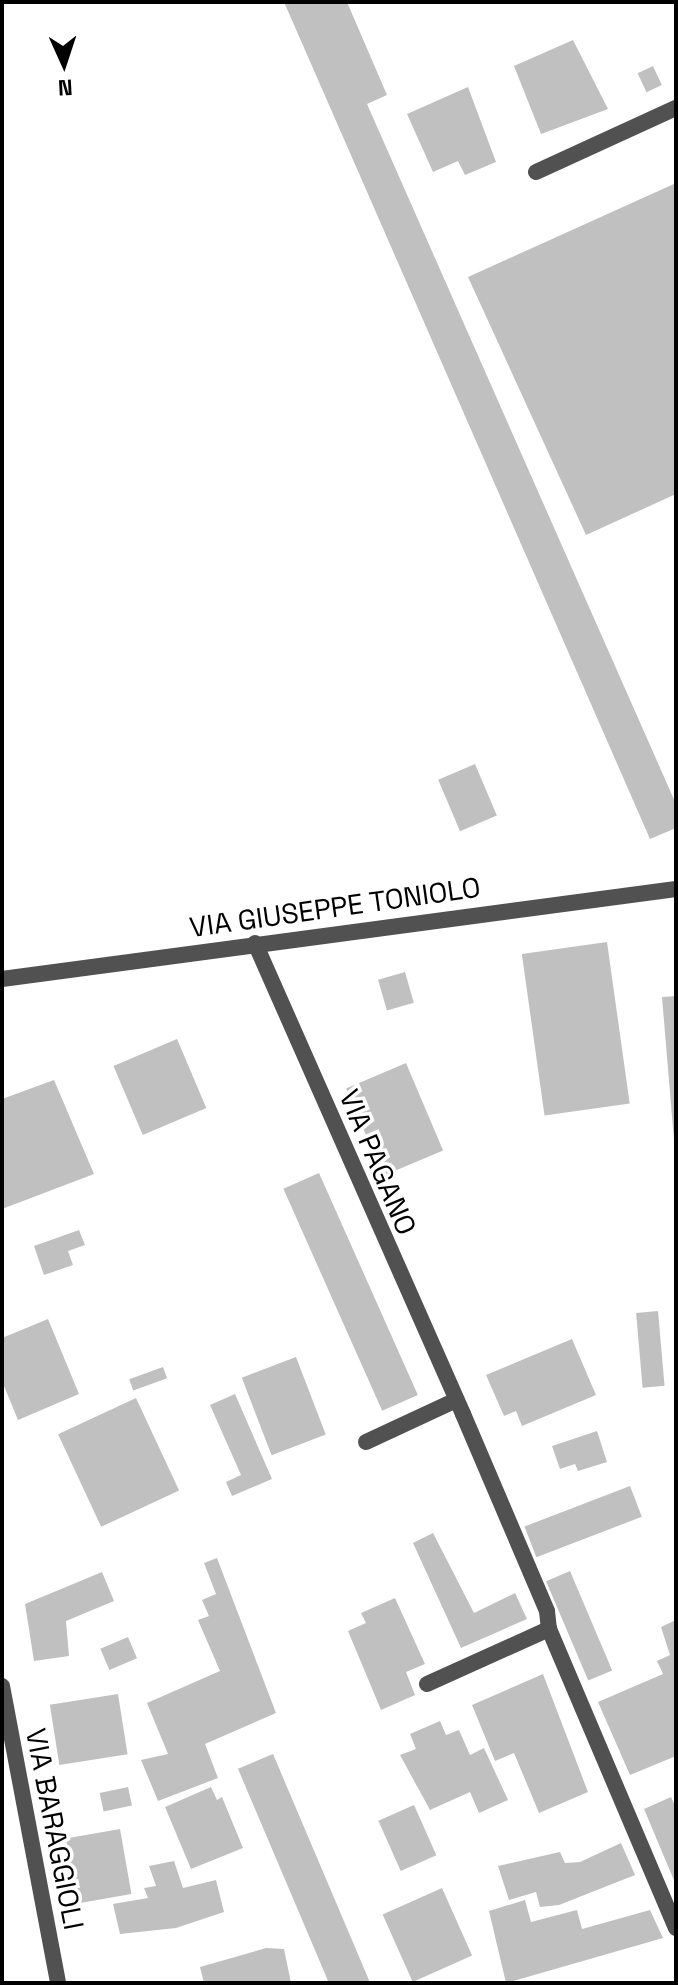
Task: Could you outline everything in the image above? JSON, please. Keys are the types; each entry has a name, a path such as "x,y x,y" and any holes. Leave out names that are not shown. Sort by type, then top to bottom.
{"street":[{"path":"536,172 676,108"},
{"name":"VIA GIUSEPPE TONIOLO","path":"2,979 676,889"},
{"name":"VIA PAGANO","path":"255,943 547,1611 549,1629 676,1928"},
{"path":"366,1442 456,1400"},
{"path":"427,1684 549,1629"},
{"name":"VIA BARAGGIOLI","path":"2,1686 58,1983"}],"building":[{"path":"284,2 347,2 387,95 367,104 676,804 676,828 650,839"},
{"path":"573,40 608,109 541,134 514,66"},
{"path":"653,66 662,85 646,92 638,73"},
{"path":"468,87 496,162 465,175 458,161 433,172 407,114"},
{"path":"676,183 676,494 586,535 468,277"},
{"path":"475,764 497,816 460,831 438,780"},
{"path":"607,942 630,1103 545,1115 522,954"},
{"path":"405,972 414,1003 387,1010 378,980"},
{"path":"676,996 676,1140 674,1140 662,997"},
{"path":"177,1039 206,1108 143,1135 113,1066"},
{"path":"406,1063 443,1150 383,1176 346,1088"},
{"path":"54,1080 94,1174 2,1209 2,1099"},
{"path":"319,1173 418,1395 382,1411 283,1189"},
{"path":"79,1230 85,1245 68,1251 73,1265 44,1275 34,1246"},
{"path":"658,1311 665,1386 643,1388 636,1313"},
{"path":"48,1319 79,1394 18,1420 2,1381 2,1338"},
{"path":"572,1339 596,1395 522,1426 516,1411 504,1416 486,1375"},
{"path":"296,1357 326,1434 272,1455 242,1378"},
{"path":"163,1367 167,1378 133,1391 129,1379"},
{"path":"235,1394 272,1479 232,1496 226,1482 241,1475 210,1405"},
{"path":"136,1398 179,1490 101,1527 58,1434"},
{"path":"597,1431 607,1462 578,1471 575,1464 560,1469 552,1446"},
{"path":"630,1486 642,1517 536,1557 525,1526"},
{"path":"433,1533 474,1613 515,1593 527,1619 461,1648 413,1543"},
{"path":"217,1558 276,1713 205,1744 218,1778 158,1801 141,1760 168,1754 147,1703 220,1671 198,1620 209,1616 202,1600 216,1594 204,1563"},
{"path":"570,1571 612,1670 588,1681 546,1581"},
{"path":"102,1572 114,1601 66,1621 69,1656 34,1661 25,1604"},
{"path":"395,1598 425,1664 406,1672 415,1695 381,1710 348,1631 366,1623 361,1613"},
{"path":"676,1620 676,1756 630,1775 598,1702 663,1674 657,1661 670,1655 661,1627"},
{"path":"128,1637 137,1658 109,1670 100,1649"},
{"path":"543,1674 588,1792 539,1813 514,1753 495,1761 472,1705"},
{"path":"118,1694 128,1754 59,1765 50,1705"},
{"path":"440,1721 446,1735 459,1730 470,1755 484,1748 508,1800 479,1813 470,1792 430,1810 400,1755 416,1749 410,1734"},
{"path":"273,1754 370,1982 329,1983 238,1769"},
{"path":"128,1787 132,1806 104,1812 100,1793"},
{"path":"211,1787 217,1800 222,1797 243,1848 191,1869 165,1807"},
{"path":"671,1797 676,1808 676,1885 644,1809"},
{"path":"414,1805 436,1855 401,1871 378,1821"},
{"path":"120,1829 131,1894 77,1904 66,1839"},
{"path":"621,1843 635,1875 559,1905 540,1907 536,1892 509,1900 498,1866 560,1852 565,1863 580,1862"},
{"path":"174,1861 183,1888 216,1880 224,1912 176,1928 120,1934 113,1904 148,1898 144,1888 156,1886 149,1866"},
{"path":"442,1888 472,1956 413,1982 383,1914"},
{"path":"525,1900 531,1922 577,1910 582,1929 650,1910 663,1938 506,1983 489,1911"},
{"path":"266,1948 284,1949 291,1983 204,1983 200,1967"}]}
